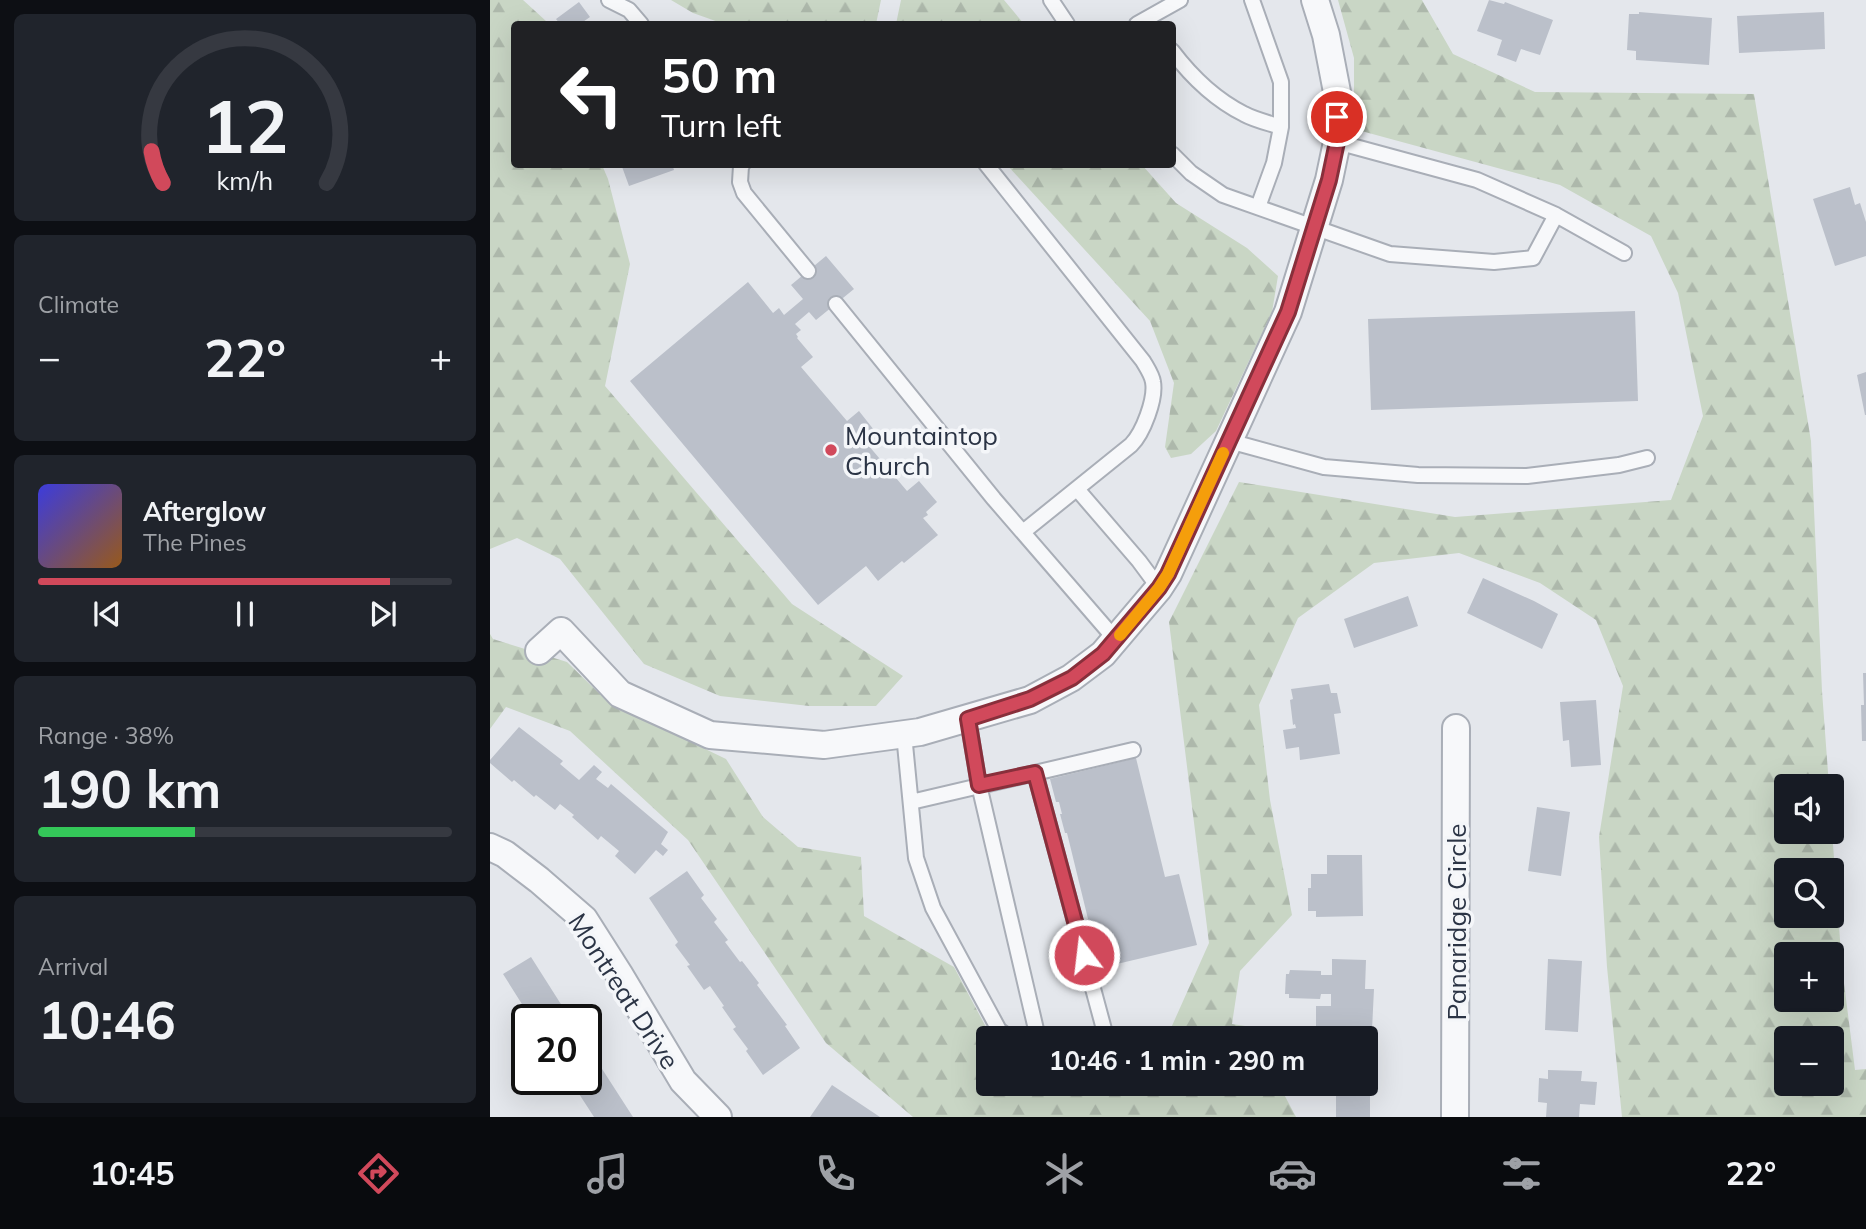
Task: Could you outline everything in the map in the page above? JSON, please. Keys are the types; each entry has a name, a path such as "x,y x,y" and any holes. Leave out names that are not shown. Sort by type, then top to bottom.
{"street":[{"path":"539,651 561,631 620,694 710,735 824,745 920,732 1030,699 1072,678 1103,654 1168,574 1288,312 1316,228 1337,142 1337,92 1326,35 1315,0"},
{"name":"Panaridge Circle","path":"1455,1117 1456,728"},
{"name":"Montreat Drive","path":"490,847 505,854 539,880 583,919 683,1081 718,1117"}],"lane":[{"path":"609,0 629,10 638,21"},
{"path":"1051,0 1065,21"},
{"path":"1148,21 1180,0"},
{"path":"1252,0 1281,82 1281,127 1274,163 1258,207"},
{"path":"1176,56 1217,96 1245,115 1281,127"},
{"path":"1337,142 1477,180 1556,215 1624,253"},
{"path":"1176,158 1223,195 1390,254 1494,262 1534,258 1556,215"},
{"path":"742,168 740,182 744,193 808,271"},
{"path":"989,168 1143,361 1153,379 1153,393 1138,438 1023,532"},
{"path":"836,304 1023,532 1116,640"},
{"path":"1229,440 1324,467 1418,475 1527,476 1619,465 1647,458"},
{"path":"1077,489 1159,588"},
{"path":"968,719 979,785 1035,1026"},
{"path":"904,734 916,859 933,908 997,1026"},
{"path":"911,802 1133,750"},
{"path":"1035,773 1103,1026"}],"green space":[{"path":"490,0 523,0 546,21 511,21 511,168 603,168 630,264 605,386 792,604 903,676 876,706 809,706 720,696 644,664 560,559 517,538 490,549"},
{"path":"671,0 881,0 877,21 716,21 693,13"},
{"path":"901,0 1004,0 1022,21 897,21"},
{"path":"1338,0 1422,0 1453,54 1535,92 1754,94 1811,441 1828,774 1774,774 1774,844 1833,844 1834,858 1774,858 1774,928 1839,928 1840,942 1774,942 1774,1012 1844,1012 1844,983 1855,1070 1866,1069 1866,1117 1622,1117 1607,967 1599,837 1623,686 1596,620 1540,583 1459,553 1374,563 1298,618 1259,705 1270,800 1292,915 1240,971 1232,1024 1246,1026 1172,1026 1209,943 1169,622 1239,482 1455,517 1671,500 1703,416 1678,293 1651,236 1560,185 1354,129 1354,58"},
{"path":"1010,168 1145,168 1176,203 1247,248 1278,276 1272,312 1216,431 1191,454 1171,458 1165,447 1174,383 1150,321"},
{"path":"490,634 493,639 567,662 608,702 726,759 763,817 798,847 861,857 864,916 954,967 985,1026 976,1026 976,1096 1285,1096 1296,1117 913,1117 826,1043 688,840 570,731 506,707 490,729"}],"building":[{"path":"1489,0 1504,4 1505,2 1553,20 1540,55 1521,49 1516,62 1497,55 1502,40 1477,31"},
{"path":"579,2 590,17 584,21 556,19"},
{"path":"1639,12 1712,18 1709,65 1636,60 1636,51 1627,50 1629,14"},
{"path":"1824,12 1825,49 1739,53 1737,16"},
{"path":"622,168 673,168 674,170 629,186"},
{"path":"1850,187 1855,205 1860,203 1866,222 1866,256 1835,266 1813,199"},
{"path":"826,256 854,289 816,320 809,312 795,324 801,330 796,334 797,338 813,357 801,367 847,421 859,411 874,430 863,439 907,491 919,481 937,502 923,518 938,535 878,581 866,566 818,605 630,381 748,282 773,313 779,308 784,315 803,299 791,285"},
{"path":"1635,311 1638,401 1371,410 1368,319"},
{"path":"1866,372 1866,415 1865,415 1857,375"},
{"path":"1483,578 1558,614 1542,649 1467,613"},
{"path":"1408,596 1418,626 1354,648 1344,619"},
{"path":"1863,673 1866,673 1866,741 1862,741"},
{"path":"1329,684 1331,693 1337,693 1341,713 1334,714 1340,754 1300,760 1299,747 1286,749 1283,730 1296,728 1295,724 1293,725 1291,689"},
{"path":"1596,700 1601,765 1571,767 1569,740 1563,741 1560,702"},
{"path":"519,727 563,761 560,764 579,780 594,765 602,772 596,779 608,788 611,784 668,832 661,844 668,850 663,856 656,850 635,874 615,856 619,851 601,836 598,840 560,804 555,810 514,780 512,782 490,763"},
{"path":"1136,758 1165,877 1179,874 1197,945 1100,968 1059,802 1056,802 1050,779"},
{"path":"1537,807 1570,812 1561,876 1528,871"},
{"path":"1327,855 1362,855 1363,916 1316,917 1316,911 1308,911 1311,874 1327,874"},
{"path":"687,871 704,895 701,898 717,919 714,922 728,940 725,942 759,983 757,985 787,1025 785,1026 800,1048 763,1075 733,1029 736,1027 722,1007 724,1006 710,986 704,990 687,966 690,965 675,945 678,942 649,898"},
{"path":"531,957 561,1004 522,1004 503,974"},
{"path":"1332,959 1366,960 1365,989 1374,989 1372,1026 1316,1026 1316,1006 1331,1006 1331,994 1321,994 1320,999 1289,998 1289,994 1285,994 1286,974 1289,974 1290,970 1321,971 1321,975 1332,975"},
{"path":"1548,959 1582,961 1578,1032 1545,1030"},
{"path":"602,1069 633,1117 594,1117 580,1095 602,1095"},
{"path":"1548,1070 1582,1071 1581,1081 1597,1082 1595,1105 1580,1104 1579,1117 1546,1117 1547,1103 1538,1102 1539,1078 1548,1079"},
{"path":"832,1085 880,1117 810,1117"},
{"path":"1336,1096 1370,1096 1370,1117 1336,1117"}],"slow traffic":[{"path":"1120,635 1168,574 1223,453"}],"place":[{"name":"Mountaintop Church","path":"831,450"}],"route":[{"path":"1084,955 1035,773 979,785 968,719 1030,699 1072,678 1103,654 1168,574 1288,312 1329,180 1337,142 1337,117"}]}
